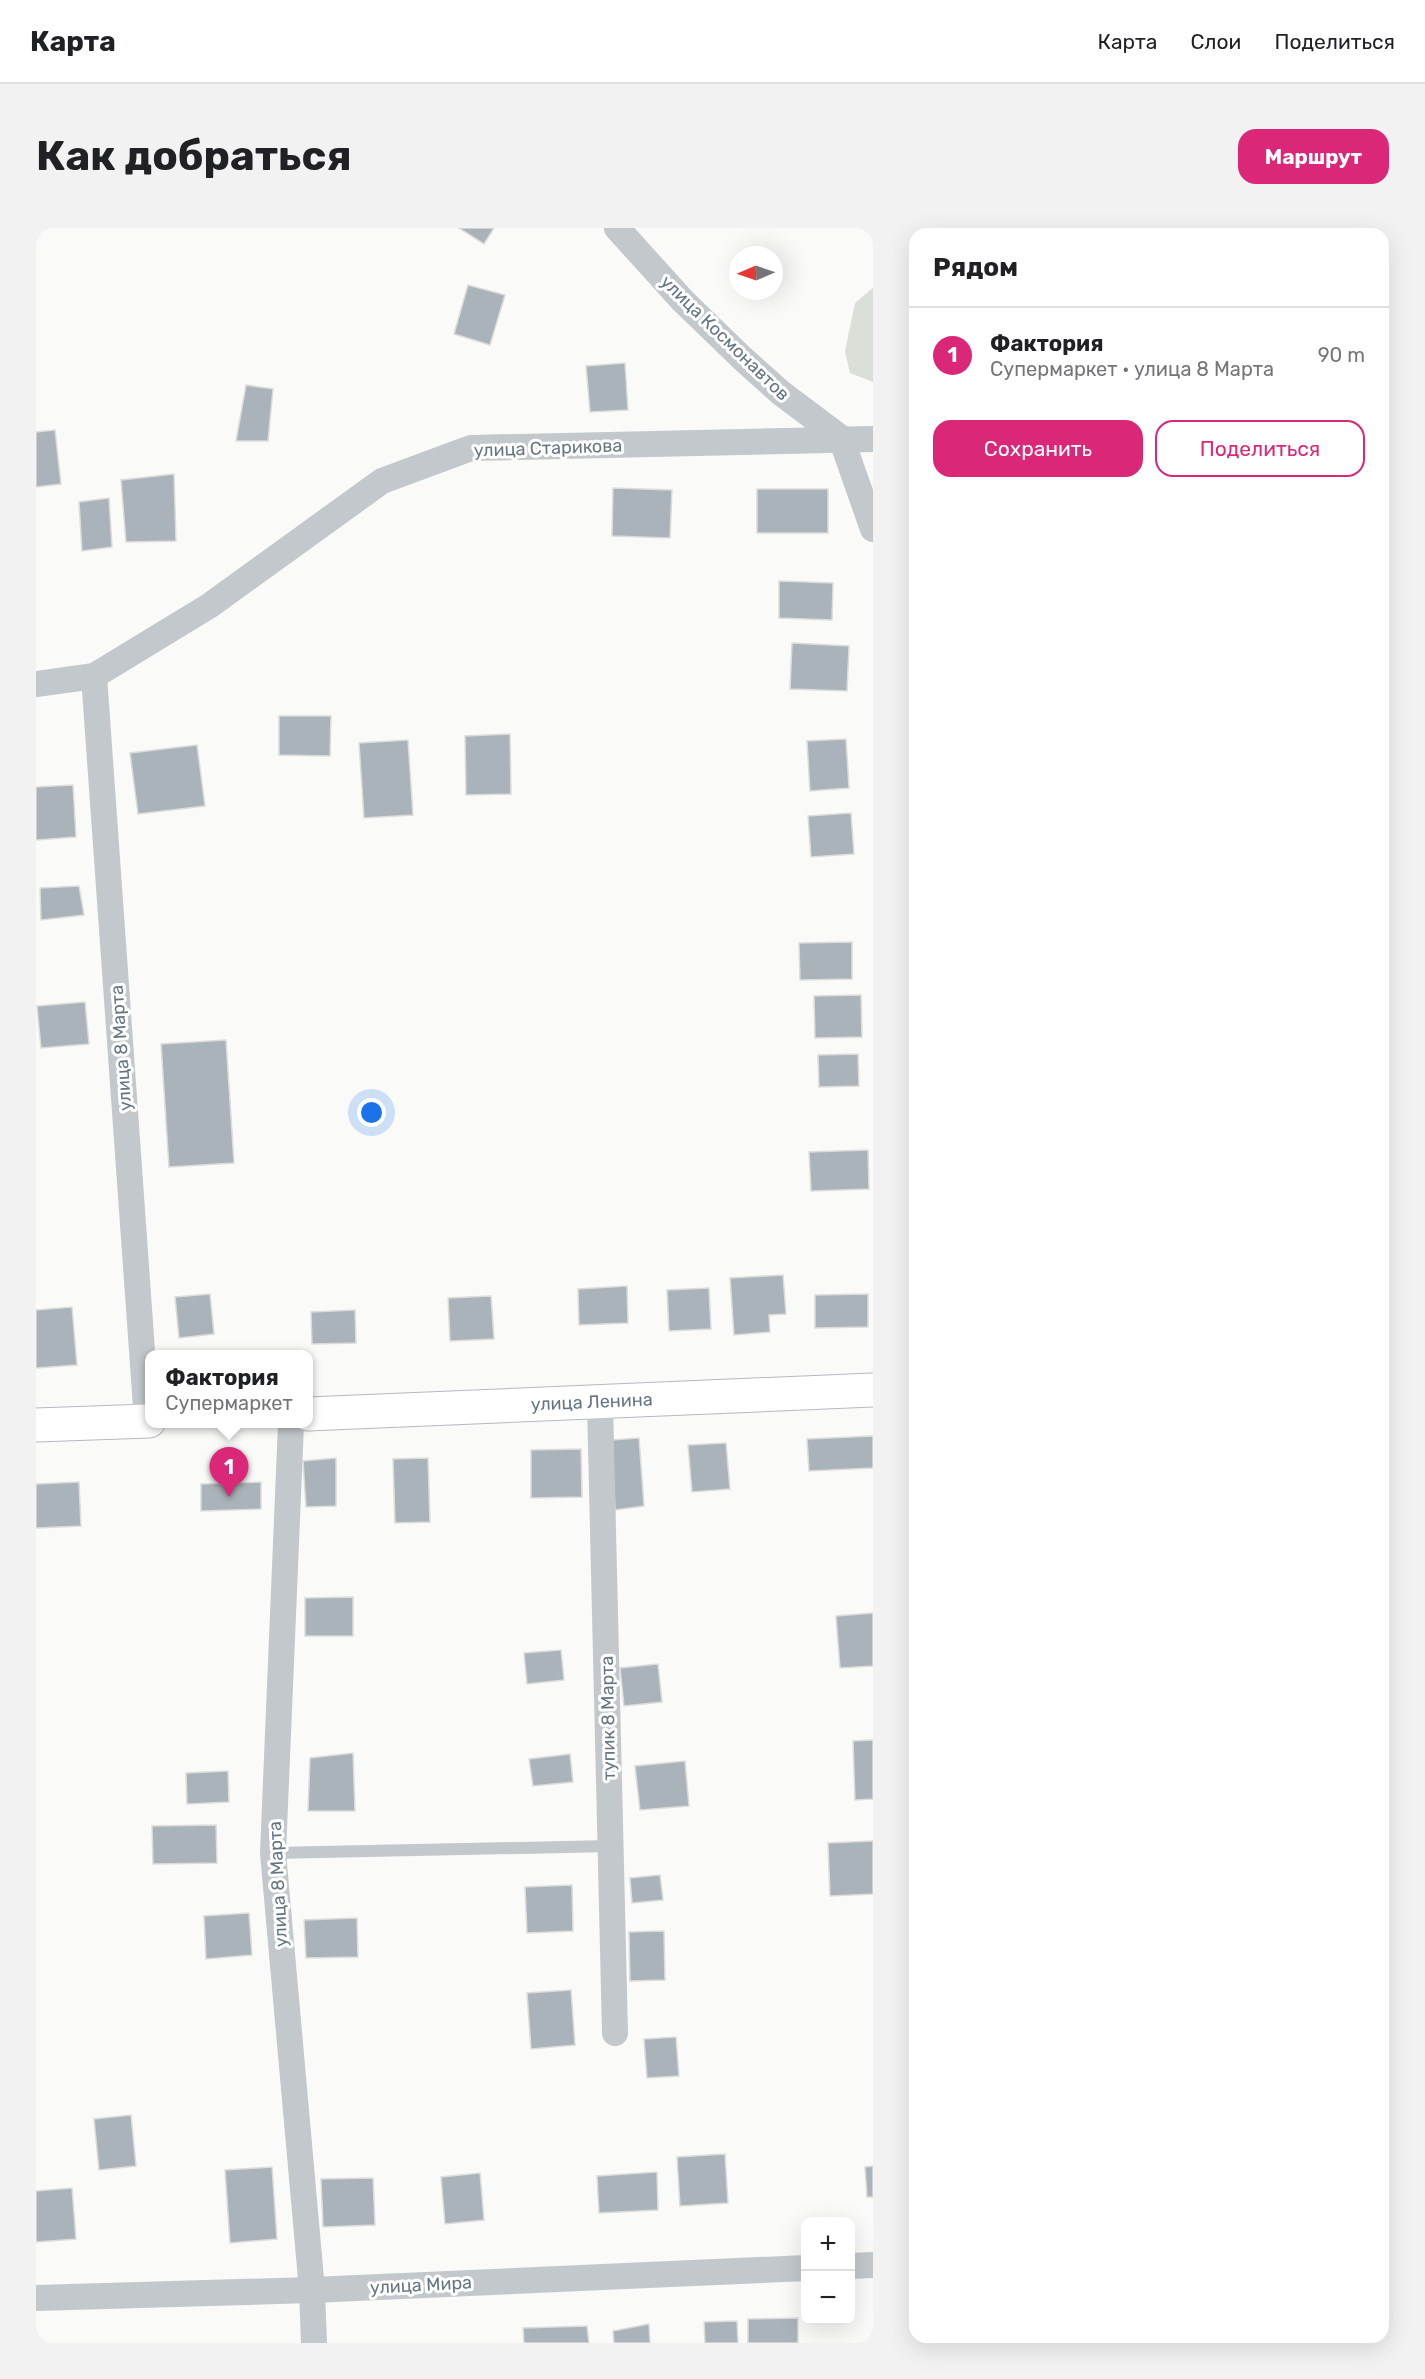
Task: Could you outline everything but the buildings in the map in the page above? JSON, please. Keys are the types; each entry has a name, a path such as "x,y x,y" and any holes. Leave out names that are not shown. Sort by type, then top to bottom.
{"street":[{"name":"улица Космонавтов","path":"617,228 683,301 742,358 781,393 841,438"},
{"path":"841,438 873,529"},
{"name":"улица Старикова","path":"36,684 94,676 209,606 382,481 471,448 873,439"},
{"name":"улица 8 Марта","path":"94,676 145,1380"},
{"name":"улица Ленина","path":"313,1414 600,1404 873,1390"},
{"name":"тупик 8 Марта","path":"600,1404 615,2033"},
{"path":"36,1425 145,1421"},
{"name":"улица 8 Марта","path":"291,1428 273,1853 312,2290 314,2343"},
{"path":"855,2266 873,2265"},
{"name":"улица Мира","path":"36,2298 312,2290 801,2268"}],"lane":[{"path":"273,1853 610,1846"}],"shaded area":[{"path":"873,288 873,382 850,373 845,351 855,303"}],"place":[{"name":"Фактория","path":"229,1497"}]}
